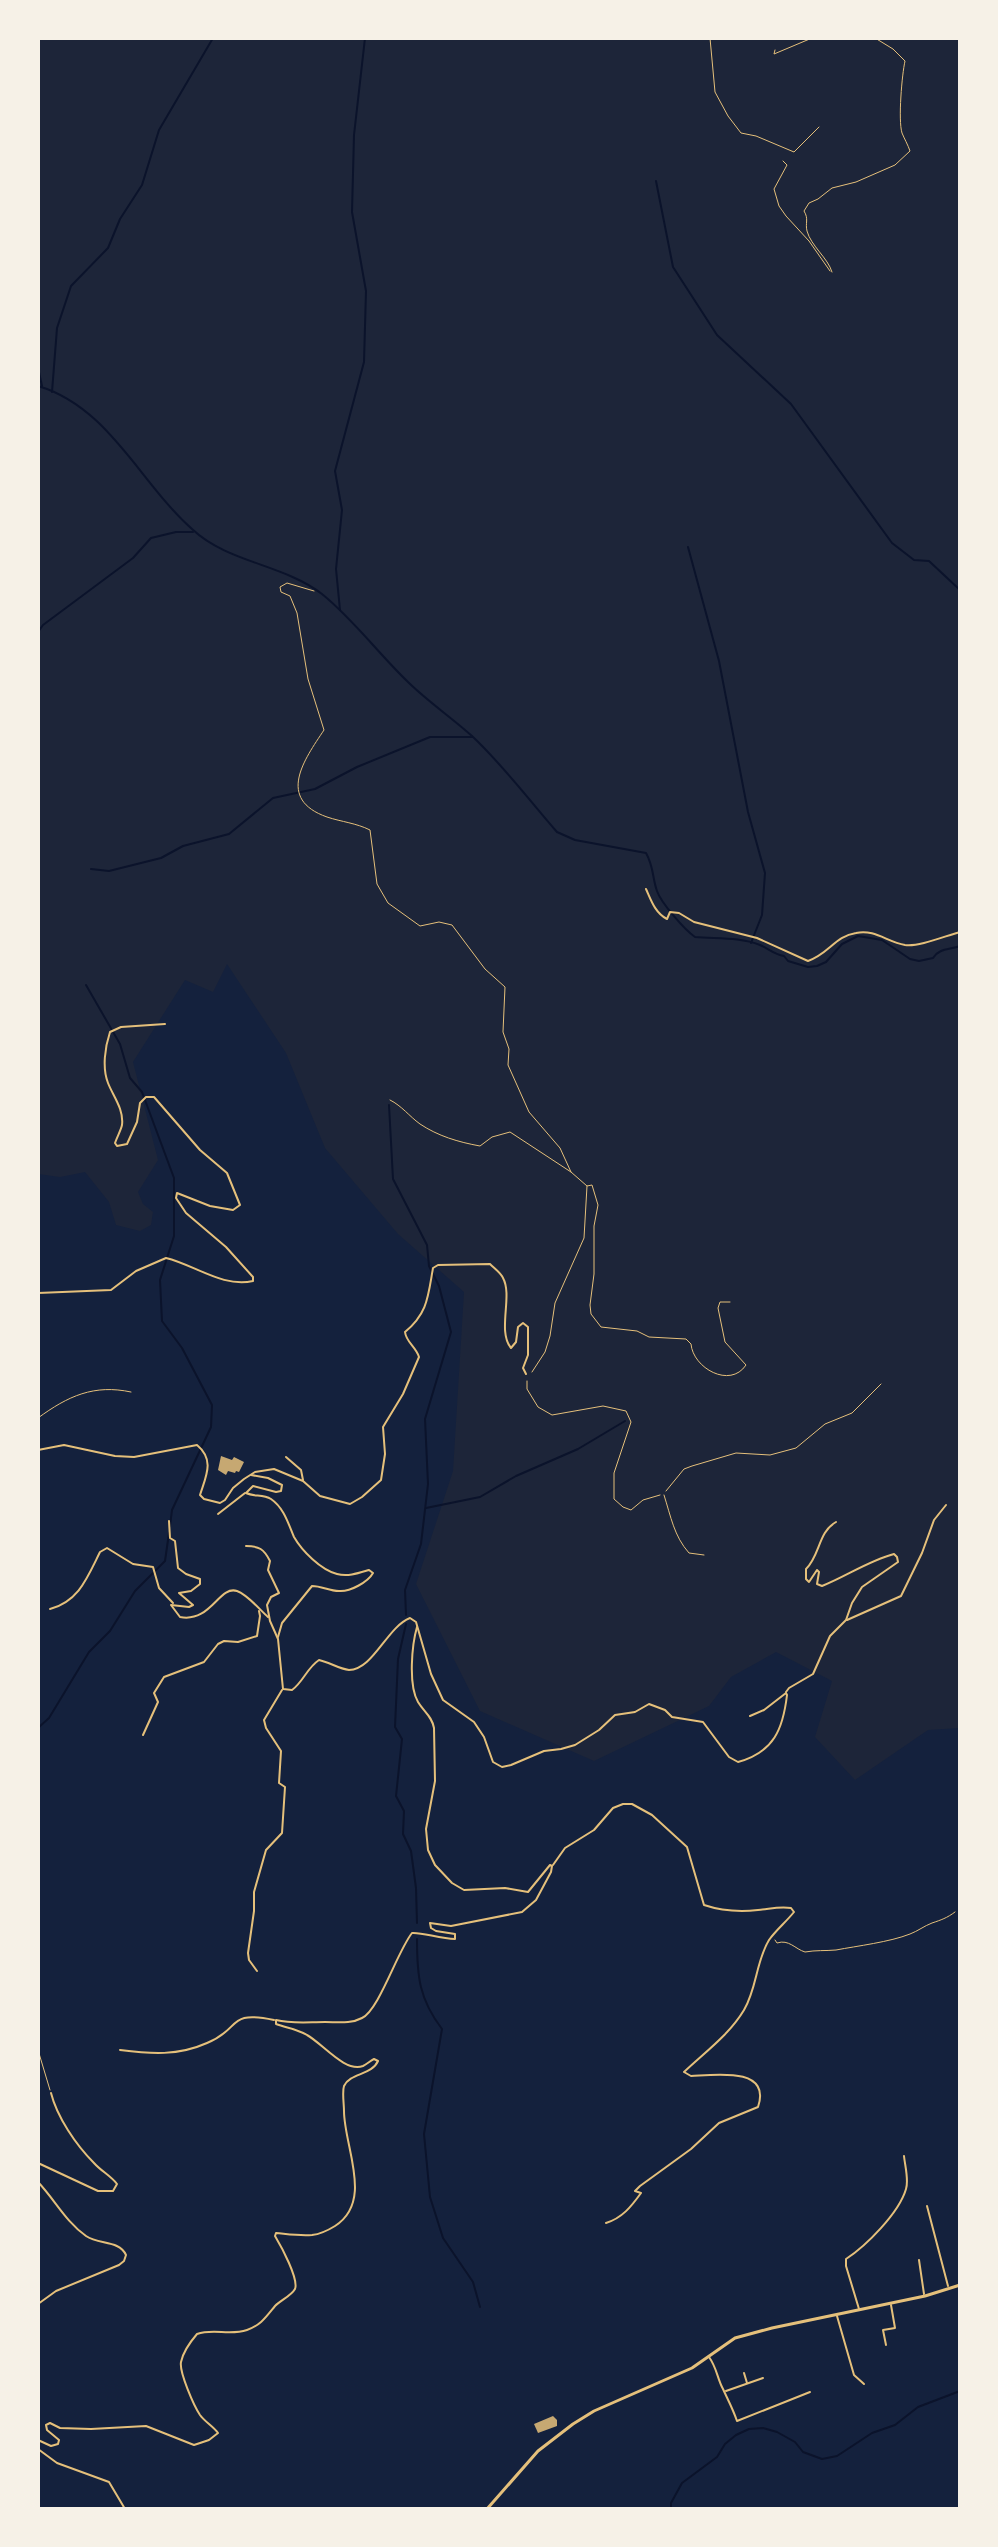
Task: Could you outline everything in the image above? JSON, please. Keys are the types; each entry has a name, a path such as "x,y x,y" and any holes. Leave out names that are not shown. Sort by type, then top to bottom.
{"street":[{"path":"646,889 660,916 667,919 670,912 675,912 694,922 757,938 808,961 824,956 833,944 857,932 874,933 905,945 960,932"},
{"path":"38,1293 111,1290 136,1271 166,1258 223,1279 253,1281 253,1277 226,1247 186,1213 176,1198 177,1193 183,1193 203,1204 233,1210 240,1205 227,1173 200,1150 167,1109 154,1097 146,1097 140,1103 137,1122 127,1144 117,1146 115,1143 122,1124 119,1105 104,1071 110,1032 121,1027 165,1024"},
{"path":"38,1450 64,1445 134,1457 197,1445 209,1462 200,1495 204,1499 220,1503 250,1475 274,1469 303,1481 320,1496 350,1504 381,1480 385,1454 383,1427 403,1394 419,1357 405,1337 405,1332 421,1317 429,1295 433,1268 438,1265 490,1264 503,1277 506,1342 511,1348 516,1342 518,1327 523,1323 528,1327 528,1355 523,1368 526,1374"},
{"path":"286,1457 301,1470 303,1481"},
{"path":"218,1514 253,1486 276,1492 282,1488 275,1481 250,1475"},
{"path":"247,1491 249,1496 269,1498 278,1506 300,1545 325,1568 339,1575 369,1570 373,1573 369,1579 342,1591 312,1586 282,1623 278,1639"},
{"path":"750,1716 764,1710 789,1688 813,1674 830,1636 846,1620 901,1596 934,1520 946,1505"},
{"path":"50,1609 68,1603 79,1592 100,1552 107,1548 133,1564 153,1567 159,1588 173,1603 193,1605 179,1593 195,1589 200,1579 178,1568 169,1521"},
{"path":"836,1522 826,1530 816,1549 814,1561 806,1569 809,1582 817,1570 817,1584 822,1586 857,1567 894,1554 898,1562 862,1587 846,1620"},
{"path":"246,1546 260,1548 270,1561 268,1570 279,1593 267,1601 269,1617 278,1639 283,1689 264,1720 281,1751 279,1783 285,1787 282,1833 266,1850 254,1892 248,1953 257,1971"},
{"path":"173,1603 180,1617 195,1617 203,1614 231,1590 239,1592 269,1617"},
{"path":"143,1735 158,1702 154,1693 164,1677 204,1662 224,1641 238,1642 257,1636 259,1610"},
{"path":"283,1689 292,1690 297,1686 319,1660 347,1670 363,1666 403,1621 410,1618 416,1622 431,1674 443,1700 474,1722 484,1737 493,1762 502,1767 544,1751 575,1745 615,1715 635,1712 649,1704 665,1710 672,1717 703,1722 729,1757 738,1762 758,1755 773,1741 786,1709 786,1693"},
{"path":"417,1627 413,1641 412,1680 417,1700 433,1720 434,1728 435,1781 426,1829 428,1850 435,1865 452,1883 464,1890 505,1888 525,1892 552,1866"},
{"path":"120,2050 154,2055 174,2053 209,2043 243,2017 255,2016 288,2023 349,2023 361,2019 371,2011 412,1933 455,1939 455,1934 436,1931 430,1923 451,1926 522,1912 536,1900 552,1866 565,1848 594,1830 613,1808 632,1804 652,1815 687,1847 704,1905 730,1911 780,1906 791,1908 794,1912 770,1940 742,2013 725,2036 684,2072 691,2076 734,2074 746,2077 759,2090 761,2099 758,2107 719,2123 691,2149 640,2186 635,2191 641,2193 618,2219 606,2223"},
{"path":"38,2440 51,2446 58,2444 59,2440 47,2430 46,2425 50,2423 60,2428 91,2429 146,2426 194,2445 215,2437 217,2429 199,2414 181,2368 183,2356 193,2337 202,2332 225,2335 246,2330 266,2319 296,2287 276,2233 297,2236 321,2234 351,2210 355,2187 345,2134 343,2089 349,2081 374,2068 378,2061 374,2059 363,2066 351,2066 335,2058 309,2036 276,2024 276,2020"},
{"path":"38,2163 98,2191 113,2191 117,2184 94,2164 79,2145 51,2093"},
{"path":"859,2310 846,2259 871,2239 907,2188 904,2156"},
{"path":"38,2182 86,2236 121,2247 126,2255 119,2265 56,2291 38,2304"},
{"path":"927,2206 949,2290"},
{"path":"919,2260 925,2296"},
{"path":"487,2509 538,2451 573,2424 594,2411 692,2368 735,2338 925,2296 960,2285"},
{"path":"886,2345 883,2330 895,2328 891,2304"},
{"path":"837,2315 854,2375 864,2384"},
{"path":"709,2357 716,2367 737,2421 810,2392"},
{"path":"744,2373 747,2383"},
{"path":"725,2392 763,2378"},
{"path":"38,2449 66,2467 109,2482 125,2509"},
{"path":"90,2509 111,2509"}],"lane":[{"path":"664,1495 673,1529 684,1548 689,1553 704,1555"},
{"path":"38,2050 51,2093"}],"path":[{"path":"710,38 715,92 741,133 794,152 819,127"},
{"path":"775,50 774,54 812,38"},
{"path":"783,161 786,169 774,189 779,206 832,272 807,232 804,211 809,203 832,188 856,182 895,165 910,151 902,134 899,110 903,99 901,85 905,61 875,38"},
{"path":"314,591 287,583 280,587 281,592 290,596 297,613 304,665 324,730 297,778 298,791 306,804 325,816 370,830 377,884 388,903 420,926 439,922 452,925 485,969 505,987 503,1032 509,1049 508,1065 529,1112 560,1148 571,1172"},
{"path":"390,1100 401,1105 420,1124 453,1141 480,1146 492,1137 510,1132 587,1186 592,1185 598,1205 590,1305 591,1314 601,1327 637,1331 649,1337 686,1339 691,1344 696,1361 725,1376 735,1375 746,1365 725,1342 718,1308 720,1302 730,1302"},
{"path":"587,1186 584,1238 555,1303 545,1352 533,1372 526,1374 527,1389 538,1407 552,1415 607,1406 629,1414 631,1422 614,1473 614,1499 623,1507 631,1510 643,1500 664,1495 675,1478 692,1466 736,1453 770,1455 796,1448 825,1424 852,1413 881,1384"},
{"path":"38,1418 69,1397 93,1389 131,1392"},
{"path":"777,1932 780,1935 774,1942 786,1942 805,1952 832,1950 910,1934 933,1922 943,1921 955,1912"}],"shaded area":[{"path":"38,38 960,38 960,1728 928,1730 855,1780 815,1737 832,1681 776,1652 731,1677 709,1706 594,1761 480,1711 416,1584 453,1471 464,1292 398,1234 325,1148 286,1053 227,964 213,992 185,980 133,1062 158,1160 138,1192 143,1204 153,1212 151,1225 140,1231 116,1225 109,1202 85,1172 60,1177 38,1174"}],"building":[{"path":"221,1456 244,1462 239,1472 228,1471 226,1475 218,1470"},
{"path":"553,2416 557,2426 538,2433 534,2424"}],"waterway":[{"path":"52,392 57,328 71,286 108,248 120,219 142,185 159,130 213,38"},
{"path":"340,610 336,569 342,510 335,471 364,362 366,291 352,212 354,135 365,38"},
{"path":"656,181 673,267 717,335 791,404 892,543 914,560 929,561 960,590"},
{"path":"38,368 42,386"},
{"path":"38,386 63,396 104,428 173,511 206,540 239,557 290,576 322,594 396,670 483,747 557,832 575,840 646,853 659,896 695,937 752,942 784,956 788,961 808,967 826,962 842,944 858,936 882,940 910,959 919,961 960,946"},
{"path":"38,632 43,625 133,558 151,538 176,532 193,532"},
{"path":"688,547 719,661 748,812 765,873 762,915 751,943"},
{"path":"91,869 109,871 161,858 183,846 229,834 273,798 315,789 357,767 430,737 472,737"},
{"path":"86,985 120,1044 130,1078 142,1092 174,1178 174,1236 160,1280 162,1321 182,1348 212,1405 211,1427 172,1510 170,1526"},
{"path":"389,1105 393,1179 427,1245 429,1266 439,1286 451,1332 425,1419 428,1484 421,1544 405,1590 406,1615"},
{"path":"426,1508 480,1497 516,1476 578,1449 625,1421"},
{"path":"38,1728 49,1718 89,1652 110,1631 135,1591 165,1561 169,1533"},
{"path":"406,1624 398,1659 395,1727 402,1739 396,1796 404,1811 403,1834 411,1851 417,1923"},
{"path":"417,1939 421,1987 428,2007 442,2029 424,2134 430,2197 443,2238 473,2282 480,2307"},
{"path":"671,2509 682,2483 717,2457 725,2444 736,2435 749,2429 763,2428 777,2432 795,2442 803,2452 822,2459 837,2456 872,2433 895,2425 918,2407 960,2391"}]}
